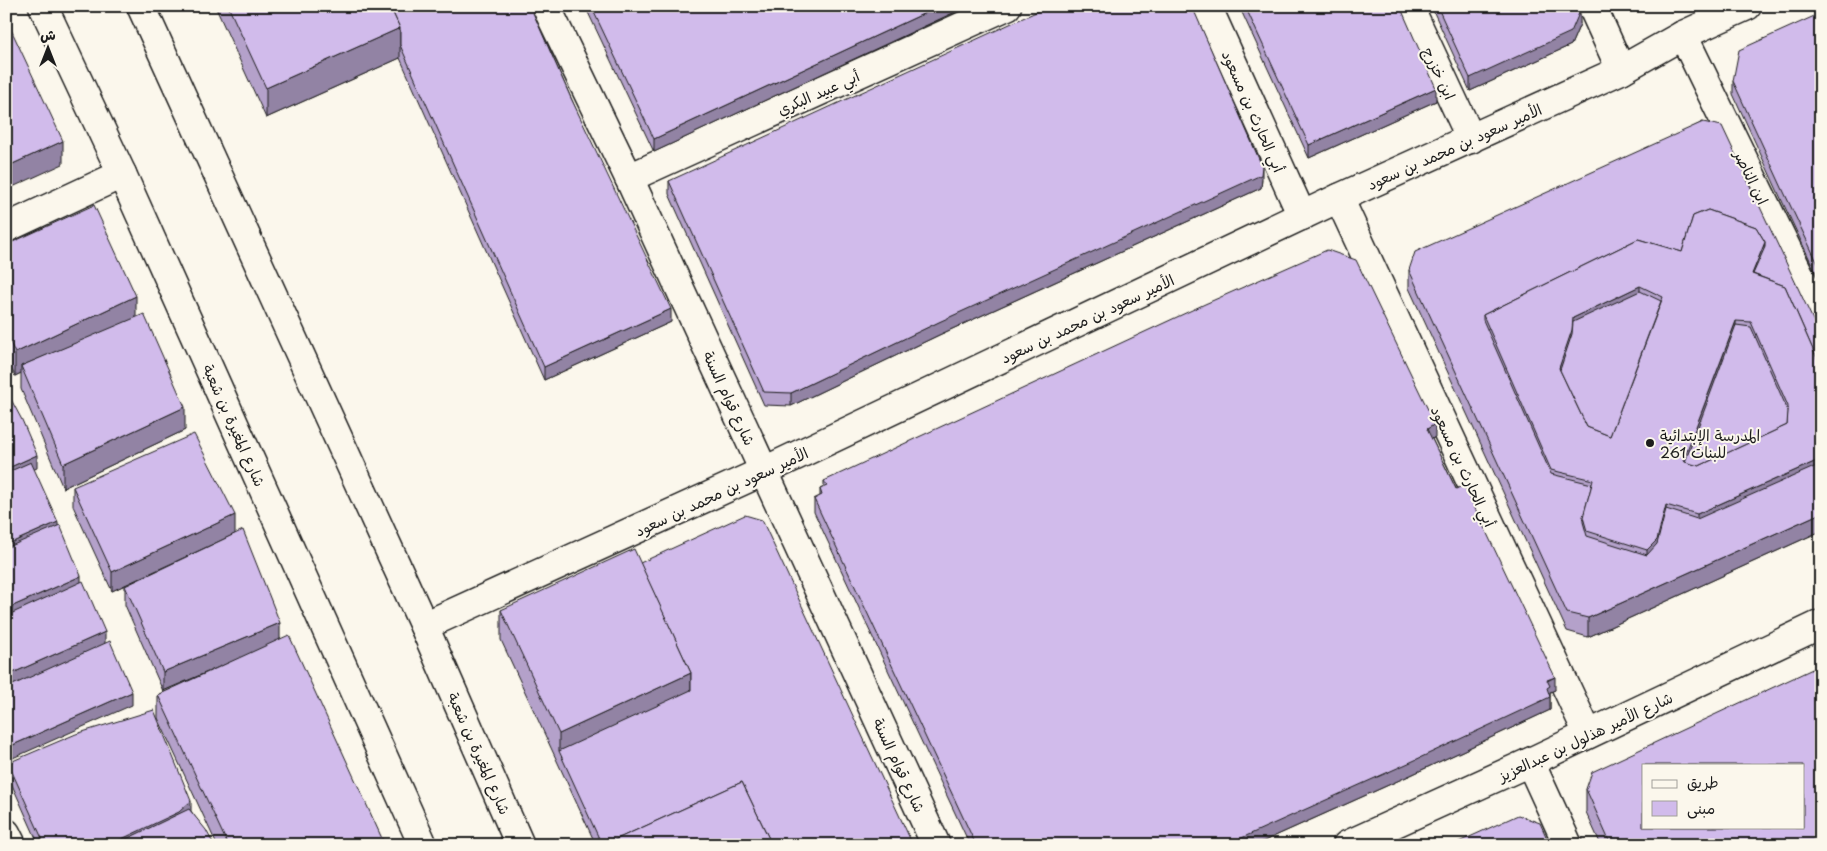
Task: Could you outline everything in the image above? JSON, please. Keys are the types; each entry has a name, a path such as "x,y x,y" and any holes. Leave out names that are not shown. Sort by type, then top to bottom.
{"street":[{"name":"شارع المغيرة بن شعبة","path":"43,6 122,174 423,845"},
{"name":"شارع المغيرة بن شعبة","path":"141,6 424,626 520,845"},
{"name":"شارع قوام السنة","path":"546,6 629,178 936,845"},
{"name":"أبي عبيد البكري","path":"629,178 1007,6"},
{"name":"أبي الحارث بن مسعود","path":"1207,6 1302,216"},
{"name":"ابن خزرج","path":"1409,6 1471,139"},
{"path":"1592,6 1621,70"},
{"name":"الأمير سعود بن محمد بن سعود","path":"424,626 764,471 1339,198 1621,70 1683,35 1748,6"},
{"name":"ابن الناصر","path":"1683,35 1819,312"},
{"path":"6,228 122,174"},
{"name":"أبي الحارث بن مسعود","path":"1339,198 1588,734"},
{"name":"شارع الأمير هذلول بن عبدالعزيز","path":"1347,845 1530,762 1821,624"},
{"path":"1530,762 1568,845"},
{"path":"6,833 12,845"}],"building":[{"path":"228,6 390,6 400,28 266,88"},
{"path":"390,6 530,6 570,96 671,309 544,367 400,45 400,28"},
{"path":"591,6 940,6 654,139"},
{"path":"1049,6 1192,6 1262,166 1261,175 939,322 791,393 764,392 669,181"},
{"path":"1245,6 1400,6 1436,88 1309,145"},
{"path":"1437,6 1578,6 1580,11 1571,32 1470,78"},
{"path":"1821,13 1821,264 1818,264 1733,81 1739,50"},
{"path":"6,23 8,23 63,141 6,167"},
{"path":"1703,122 1722,126 1821,337 1821,368 1785,286 1753,274 1765,247 1765,242 1756,227 1708,210 1693,216 1682,252 1638,239 1483,315 1483,320 1551,474 1592,484 1583,517 1587,536 1647,555 1657,544 1666,509 1697,519 1821,464 1821,513 1588,618 1567,613 1409,270 1415,252"},
{"path":"94,205 136,296 15,353 6,334 6,245"},
{"path":"1708,210 1756,227 1765,242 1752,274 1785,286 1821,368 1821,459 1697,514 1666,505 1657,540 1647,550 1587,531 1583,517 1593,480 1551,470 1483,315 1638,239 1682,252 1693,216","holes":["1640,286 1663,297 1610,436 1587,427 1559,368 1572,330 1573,318","1736,321 1751,322 1788,406 1787,425 1699,466 1683,461"]},
{"path":"1327,250 1356,260 1435,424 1427,429 1456,489 1464,485 1555,677 1547,680 1550,686 1547,688 1550,697 1226,845 976,845 814,499 822,495 820,489 827,486 824,481 1205,304"},
{"path":"1640,291 1661,301 1610,436 1587,427 1560,370 1572,334 1573,322"},
{"path":"144,314 185,407 63,464 21,366"},
{"path":"1736,325 1751,327 1788,411 1787,425 1699,466 1685,462"},
{"path":"6,390 22,420 37,455 6,469"},
{"path":"194,434 235,515 112,572 73,487"},
{"path":"31,462 58,522 6,545 6,473"},
{"path":"745,515 762,520 913,845 772,845 742,782 608,843 608,845 602,845 559,751 691,690 691,673 640,563"},
{"path":"60,525 81,576 6,609 6,548"},
{"path":"243,530 280,623 163,672 125,586"},
{"path":"634,549 691,673 559,734 501,610"},
{"path":"83,581 105,632 6,676 6,616"},
{"path":"289,635 385,845 228,845 158,695"},
{"path":"110,641 132,692 6,748 6,688"},
{"path":"1821,665 1821,845 1611,845 1586,789 1592,772"},
{"path":"154,710 191,801 179,812 109,845 45,845 8,763 76,734"},
{"path":"742,782 772,845 609,845 608,843"},
{"path":"189,809 206,830 214,845 114,845"},
{"path":"1518,815 1540,823 1550,845 1452,845"}],"place":[{"name":"المدرسة الإبتدائية 261 للبنات","path":"1650,443"}]}
